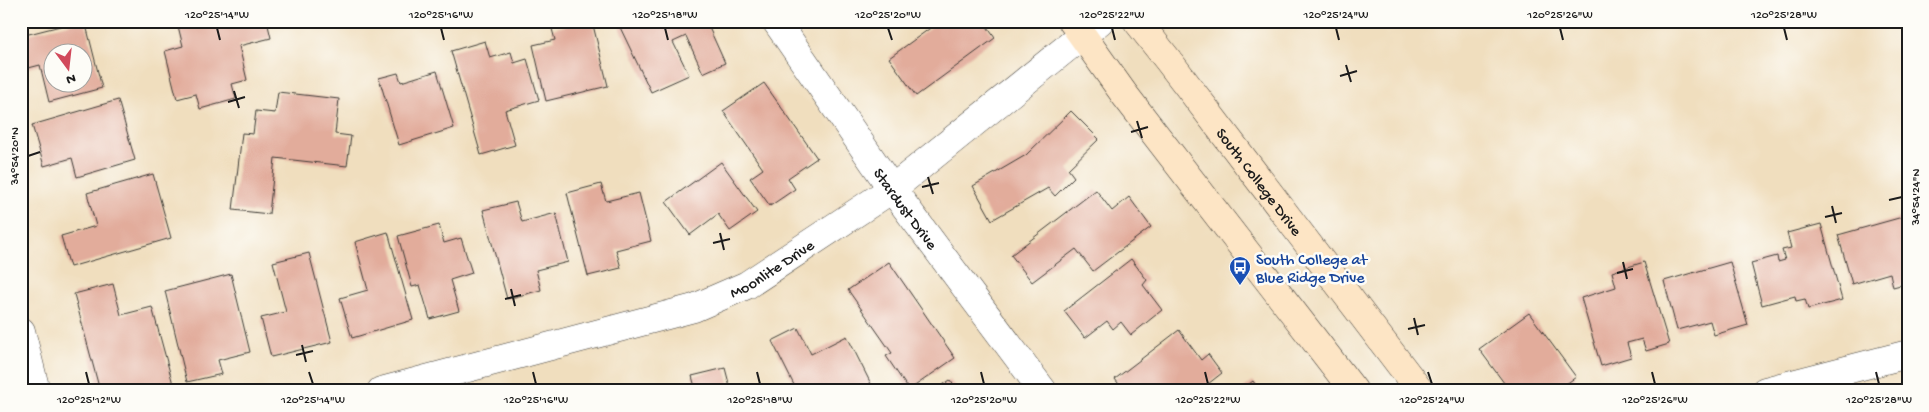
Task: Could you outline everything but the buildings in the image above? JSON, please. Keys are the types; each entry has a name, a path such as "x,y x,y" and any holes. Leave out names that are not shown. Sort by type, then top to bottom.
{"street":[{"name":"Stardust Drive","path":"776,21 892,189 1043,391"},
{"name":"South College Drive","path":"1137,21 1420,391"},
{"name":"Moonlite Drive","path":"381,391 694,308 747,285 892,189 1085,26"},
{"path":"1085,26 1130,102 1354,391"},
{"path":"21,331 36,391"},
{"path":"1765,391 1908,354"}],"place":[{"name":"South College at Blue Ridge Drive","path":"1240,286"}]}
